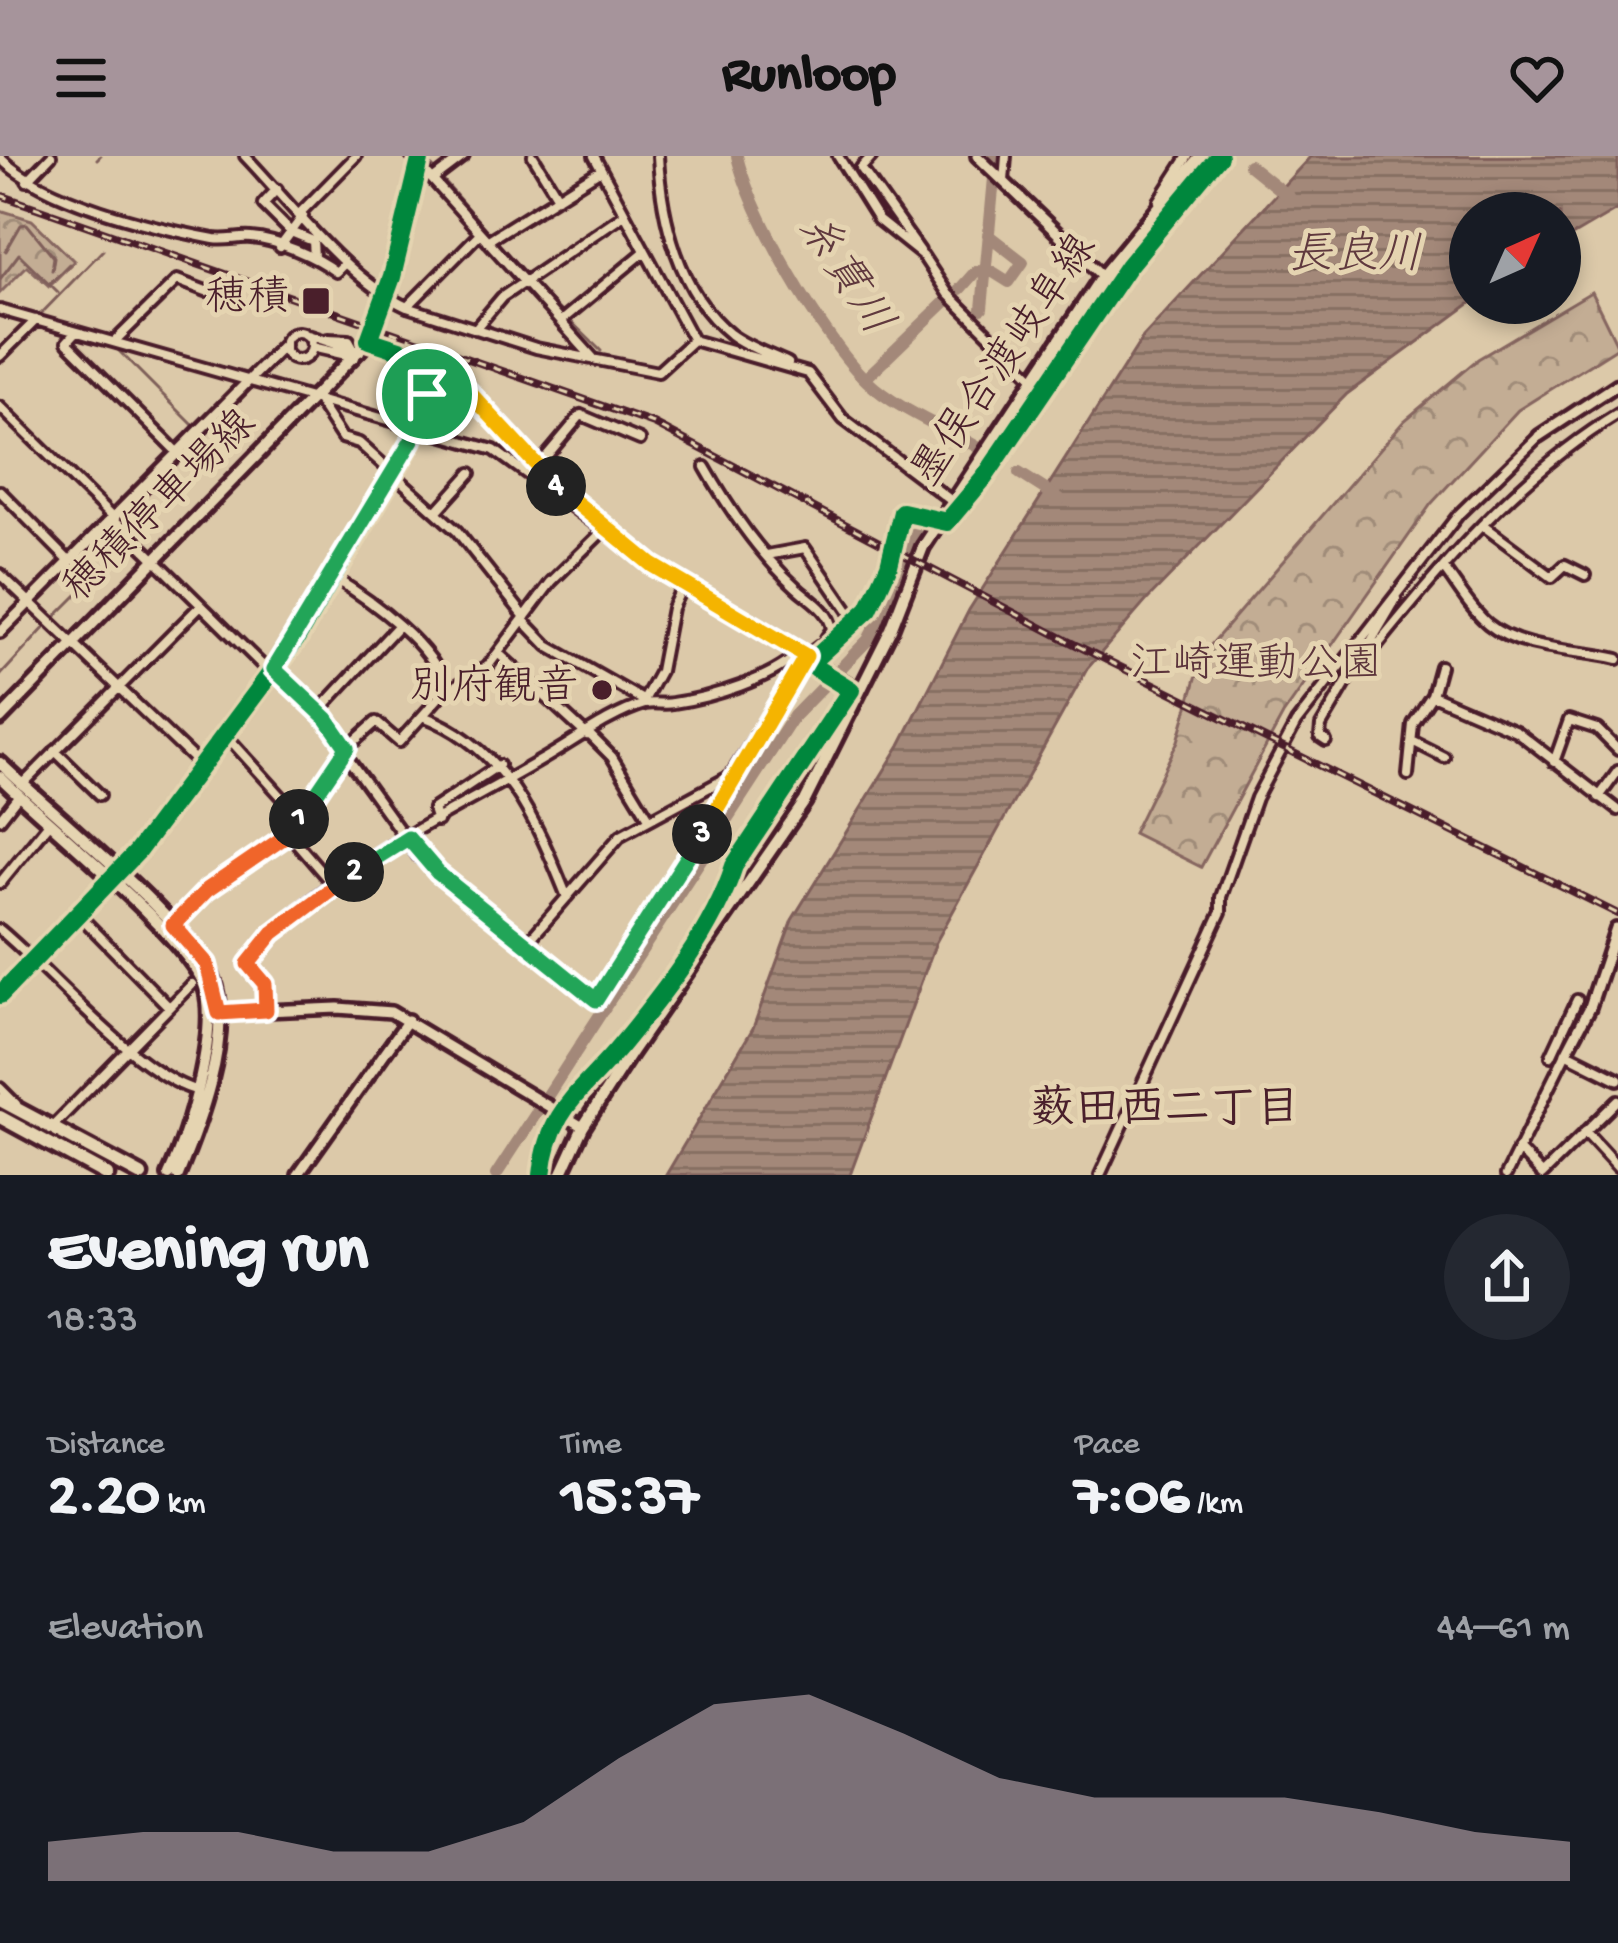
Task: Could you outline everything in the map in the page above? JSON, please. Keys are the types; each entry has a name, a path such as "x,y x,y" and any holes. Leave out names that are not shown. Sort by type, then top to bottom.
{"highway":[{"path":"0,1100 141,1175"},
{"path":"0,1117 107,1175"}],"main road":[{"name":"墨俣合渡岐阜線","path":"561,1175 579,1125 796,816 856,687 891,629 923,547 1102,276 1201,156"},
{"name":"穂積停車場線","path":"0,719 316,399 369,337"},
{"path":"0,764 48,824 173,925 207,964 219,1013 212,1060 173,1175"},
{"path":"0,778 20,790 113,877 198,971 210,1019 173,1175"}],"street":[{"path":"27,182 51,156"},
{"path":"245,156 381,301 536,348 658,372 693,340"},
{"path":"280,247 302,214 356,156"},
{"path":"435,178 464,156"},
{"path":"533,156 558,196"},
{"path":"594,156 693,340 793,366"},
{"path":"658,156 669,233 712,316 731,335 818,381 843,419 953,502"},
{"path":"838,156 878,220 923,256"},
{"path":"872,156 860,168 948,294 1034,378"},
{"path":"1002,180 1006,156"},
{"path":"1159,202 1188,156"},
{"path":"0,158 27,182 194,234 220,240 251,238 314,257 336,272 345,263"},
{"path":"417,158 593,358"},
{"path":"381,301 417,158"},
{"path":"979,158 1102,276"},
{"path":"407,307 484,237 599,171"},
{"path":"277,189 263,204 291,232 313,241 314,257"},
{"path":"475,329 502,297 623,215"},
{"path":"562,320 644,253"},
{"path":"115,341 177,280 206,291"},
{"path":"0,310 494,449 683,583 856,687"},
{"path":"0,356 36,320"},
{"path":"77,331 67,342 177,452"},
{"path":"0,632 293,332 357,353"},
{"path":"306,335 312,347"},
{"path":"369,337 436,362 564,496"},
{"path":"284,345 296,360 312,347"},
{"path":"312,347 357,353"},
{"path":"0,994 113,877 272,671 392,475 416,427 436,362"},
{"path":"1326,741 1320,737 1322,725 1362,652 1402,591 1481,489 1539,436 1618,384"},
{"path":"316,399 341,438 359,443 468,543 548,646 642,702 674,703 781,668 850,623 849,612 805,548 767,555"},
{"path":"0,407 201,605 319,711 428,865 596,1000 717,810 731,776 803,654"},
{"path":"1362,652 1373,651 1412,600 1543,466 1618,414"},
{"path":"539,465 581,415 640,440"},
{"path":"705,467 738,522 832,622 822,644"},
{"path":"436,512 471,473"},
{"path":"0,491 70,562"},
{"path":"1482,525 1552,577 1565,565 1586,575"},
{"path":"173,925 207,890 289,834 346,751 376,722 399,742 447,691 477,677 565,566 604,529"},
{"path":"1445,570 1492,628 1548,650 1576,647 1618,659"},
{"path":"0,574 201,766"},
{"path":"333,577 397,627 443,677 447,691"},
{"path":"266,1010 265,984 248,964 273,933 333,885 408,838 642,702 660,671 672,608 683,583"},
{"path":"1100,1175 1221,912 1221,897 1269,772 1321,688 1385,605 1402,591"},
{"path":"0,819 20,790 201,605"},
{"path":"319,711 397,627"},
{"path":"498,653 612,757 649,818"},
{"path":"1408,775 1413,724 1432,695 1440,666"},
{"path":"1432,695 1516,731 1618,810"},
{"path":"423,716 459,731 499,765 567,897"},
{"path":"1554,762 1569,720 1597,729 1618,749"},
{"path":"224,733 300,817"},
{"path":"1412,741 1444,757"},
{"path":"56,752 100,794"},
{"path":"437,821 433,809 499,765"},
{"path":"1599,797 1618,771"},
{"path":"526,944 621,835 731,776"},
{"path":"0,883 48,824"},
{"path":"289,834 333,885"},
{"path":"78,914 169,1006"},
{"path":"1506,1175 1590,1006 1616,929"},
{"path":"0,930 34,955 164,1081 195,1090"},
{"path":"52,1129 192,984"},
{"path":"1551,1056 1576,1000"},
{"path":"219,1013 338,1008 391,1012 579,1125"},
{"path":"298,1175 408,1020"},
{"path":"1566,1053 1618,1079"},
{"path":"0,1088 22,1112"},
{"path":"1518,1149 1542,1175 1618,1100"},
{"path":"1586,1132 1618,1168"}],"green space":[{"path":"0,210 32,220 74,261 49,286 27,266 0,293"},
{"name":"江崎運動公園","path":"1591,292 1618,347 1518,410 1431,504 1283,715 1201,867 1133,833 1178,741 1203,654 1404,421 1478,359 1537,324 1581,324 1581,298"}],"water":[{"name":"長良川","path":"1618,156 1618,209 1581,231 1581,192 1449,192 1449,319 1347,394 1147,600 1087,669 936,942 850,1175 666,1175 753,1028 792,920 900,745 969,610 1143,337 1310,157"}],"waterway":[{"path":"97,159 100,156"},
{"name":"糸貫川","path":"737,156 772,242 849,362 892,400 979,448"},
{"path":"982,309 996,156"},
{"path":"422,157 436,171"},
{"path":"1249,165 1290,198"},
{"path":"442,179 526,276"},
{"path":"6,251 21,225 27,224 54,257 52,270"},
{"path":"960,289 976,271 993,272 1009,282 1023,262 988,235"},
{"path":"38,317 103,250"},
{"path":"0,279 19,254 58,292"},
{"path":"50,283 69,264"},
{"path":"532,283 601,351"},
{"path":"865,379 947,300"},
{"path":"113,345 193,425"},
{"path":"0,400 207,606"},
{"name":"糸貫川","path":"1019,473 1060,499"},
{"path":"496,1175 794,716 868,640 895,588 920,518"},
{"path":"54,618 116,556"},
{"path":"0,676 47,625"},
{"path":"297,685 333,721"}],"tunnel":[{"path":"370,334 380,306"}],"railway":[{"path":"0,195 654,424 1068,641 1618,914"}],"cycle path":[{"path":"0,995 137,852 297,638 412,440 436,362 369,340 392,277 421,156"},
{"path":"542,1175 560,1117 686,960 714,914 734,866 851,690 809,664 869,609 889,565 902,512 947,522 984,478 1128,266 1219,156"}],"place":[{"name":"穂積","path":"316,301"},
{"name":"別府観音","path":"602,690"}],"district":[{"name":"薮田西二丁目","path":"1165,1112"}],"route":[{"path":"436,362 444,365 583,512 652,565 806,656 731,776 717,810 596,1000 418,856 408,838 333,885 273,933 248,964 265,984 266,1010 219,1013 207,964 173,925 207,890 289,834 347,748 327,719 274,669 343,562 412,440 427,394 436,362"}]}
